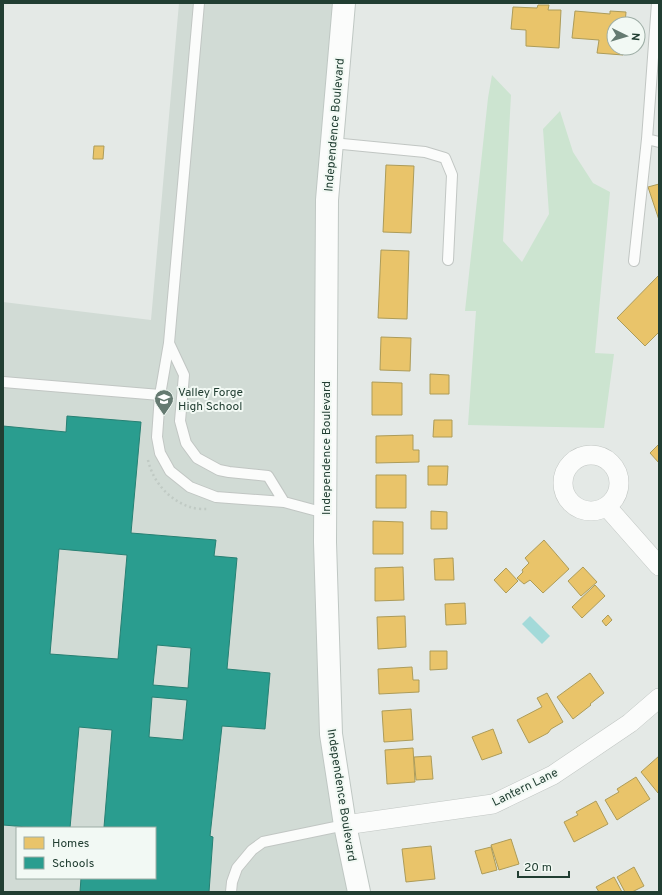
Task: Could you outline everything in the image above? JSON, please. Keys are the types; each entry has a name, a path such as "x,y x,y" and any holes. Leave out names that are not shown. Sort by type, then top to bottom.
{"street":[{"name":"Independence Boulevard","path":"344,3 327,200 325,513 331,734 345,825 359,892"},
{"path":"607,507 659,566"},
{"name":"Lantern Lane","path":"345,825 492,804 554,775 630,723 659,698"}],"lane":[{"path":"199,3 169,343 160,396 157,437 160,453 170,471 190,487 216,497 284,502 325,513"},
{"path":"634,262 647,139 657,3"},
{"path":"647,139 659,142"},
{"path":"332,143 425,152 445,158 452,175 448,260"},
{"path":"169,343 184,375 180,421 186,443 197,458 219,470 268,476 284,502"},
{"path":"3,382 160,396"},
{"path":"231,892 232,882 237,868 248,855 264,842 345,825"}],"shaded area":[{"name":"Valley Forge High School","path":"179,3 344,3 327,200 331,734 359,892 3,892 3,302 151,320"}],"green space":[{"path":"492,75 511,95 503,241 522,262 549,214 543,129 560,111 573,152 593,183 610,192 595,353 614,354 604,428 468,425 476,311 465,311 488,98"}],"water":[{"path":"530,616 550,636 542,644 522,624"}],"building: Homes":[{"path":"538,5 549,5 548,10 561,10 559,48 526,46 526,30 511,29 513,7 537,8"},
{"path":"575,11 610,14 610,11 626,12 626,16 606,16 606,54 597,53 599,40 572,38"},
{"path":"94,146 104,146 103,159 93,159"},
{"path":"386,165 414,166 411,233 383,232"},
{"path":"659,184 659,220 648,187"},
{"path":"381,250 409,251 407,319 378,318"},
{"path":"659,275 659,332 645,346 617,318"},
{"path":"381,337 411,338 410,371 380,370"},
{"path":"430,374 449,375 449,394 430,394"},
{"path":"372,382 402,383 402,415 372,415"},
{"path":"434,420 452,420 452,437 433,437"},
{"path":"413,435 413,450 419,450 419,462 376,463 376,436"},
{"path":"659,444 659,463 650,453"},
{"path":"428,466 448,466 447,485 428,485"},
{"path":"376,475 406,475 406,508 376,508"},
{"path":"431,511 447,512 447,529 431,529"},
{"path":"373,521 403,522 403,554 373,554"},
{"path":"544,540 569,569 543,593 530,580 524,584 517,578 529,563 525,558"},
{"path":"453,558 454,580 435,580 434,559"},
{"path":"403,567 404,600 375,601 375,568"},
{"path":"583,567 597,582 581,596 568,581"},
{"path":"506,568 518,581 506,593 494,580"},
{"path":"595,585 605,596 582,618 572,607"},
{"path":"465,603 466,624 446,625 445,604"},
{"path":"608,615 612,620 606,626 602,621"},
{"path":"405,616 406,647 378,649 377,617"},
{"path":"430,651 447,651 447,669 430,670"},
{"path":"412,667 413,680 419,680 419,692 379,694 378,669"},
{"path":"590,673 604,693 573,719 557,697"},
{"path":"547,693 563,722 551,729 548,733 529,743 517,720 542,707 537,698"},
{"path":"411,709 413,740 384,742 382,711"},
{"path":"493,729 502,753 482,760 472,737"},
{"path":"413,748 415,782 387,784 385,750"},
{"path":"431,756 433,779 416,780 414,757"},
{"path":"659,756 659,792 658,793 641,772"},
{"path":"636,777 650,799 617,820 605,800 619,792 617,789"},
{"path":"596,801 608,824 574,842 564,822 578,815 576,812"},
{"path":"511,839 519,864 499,870 491,845"},
{"path":"431,846 435,879 406,882 402,849"},
{"path":"491,847 497,870 482,874 475,851"},
{"path":"634,867 644,886 632,892 625,892 617,877"},
{"path":"614,877 622,892 599,892 596,887"}],"building: Schools":[{"path":"67,416 141,422 131,533 216,540 214,556 237,558 227,669 270,673 265,729 222,726 210,836 213,837 209,892 80,892 81,879 156,879 156,827 104,827 112,730 79,727 70,827 28,827 3,825 3,426 66,432","holes":["59,549 127,555 118,659 50,654","157,645 191,648 188,688 153,685","152,697 187,700 183,740 149,737"]}],"place":[{"name":"Valley Forge High School","path":"164,416"}]}
